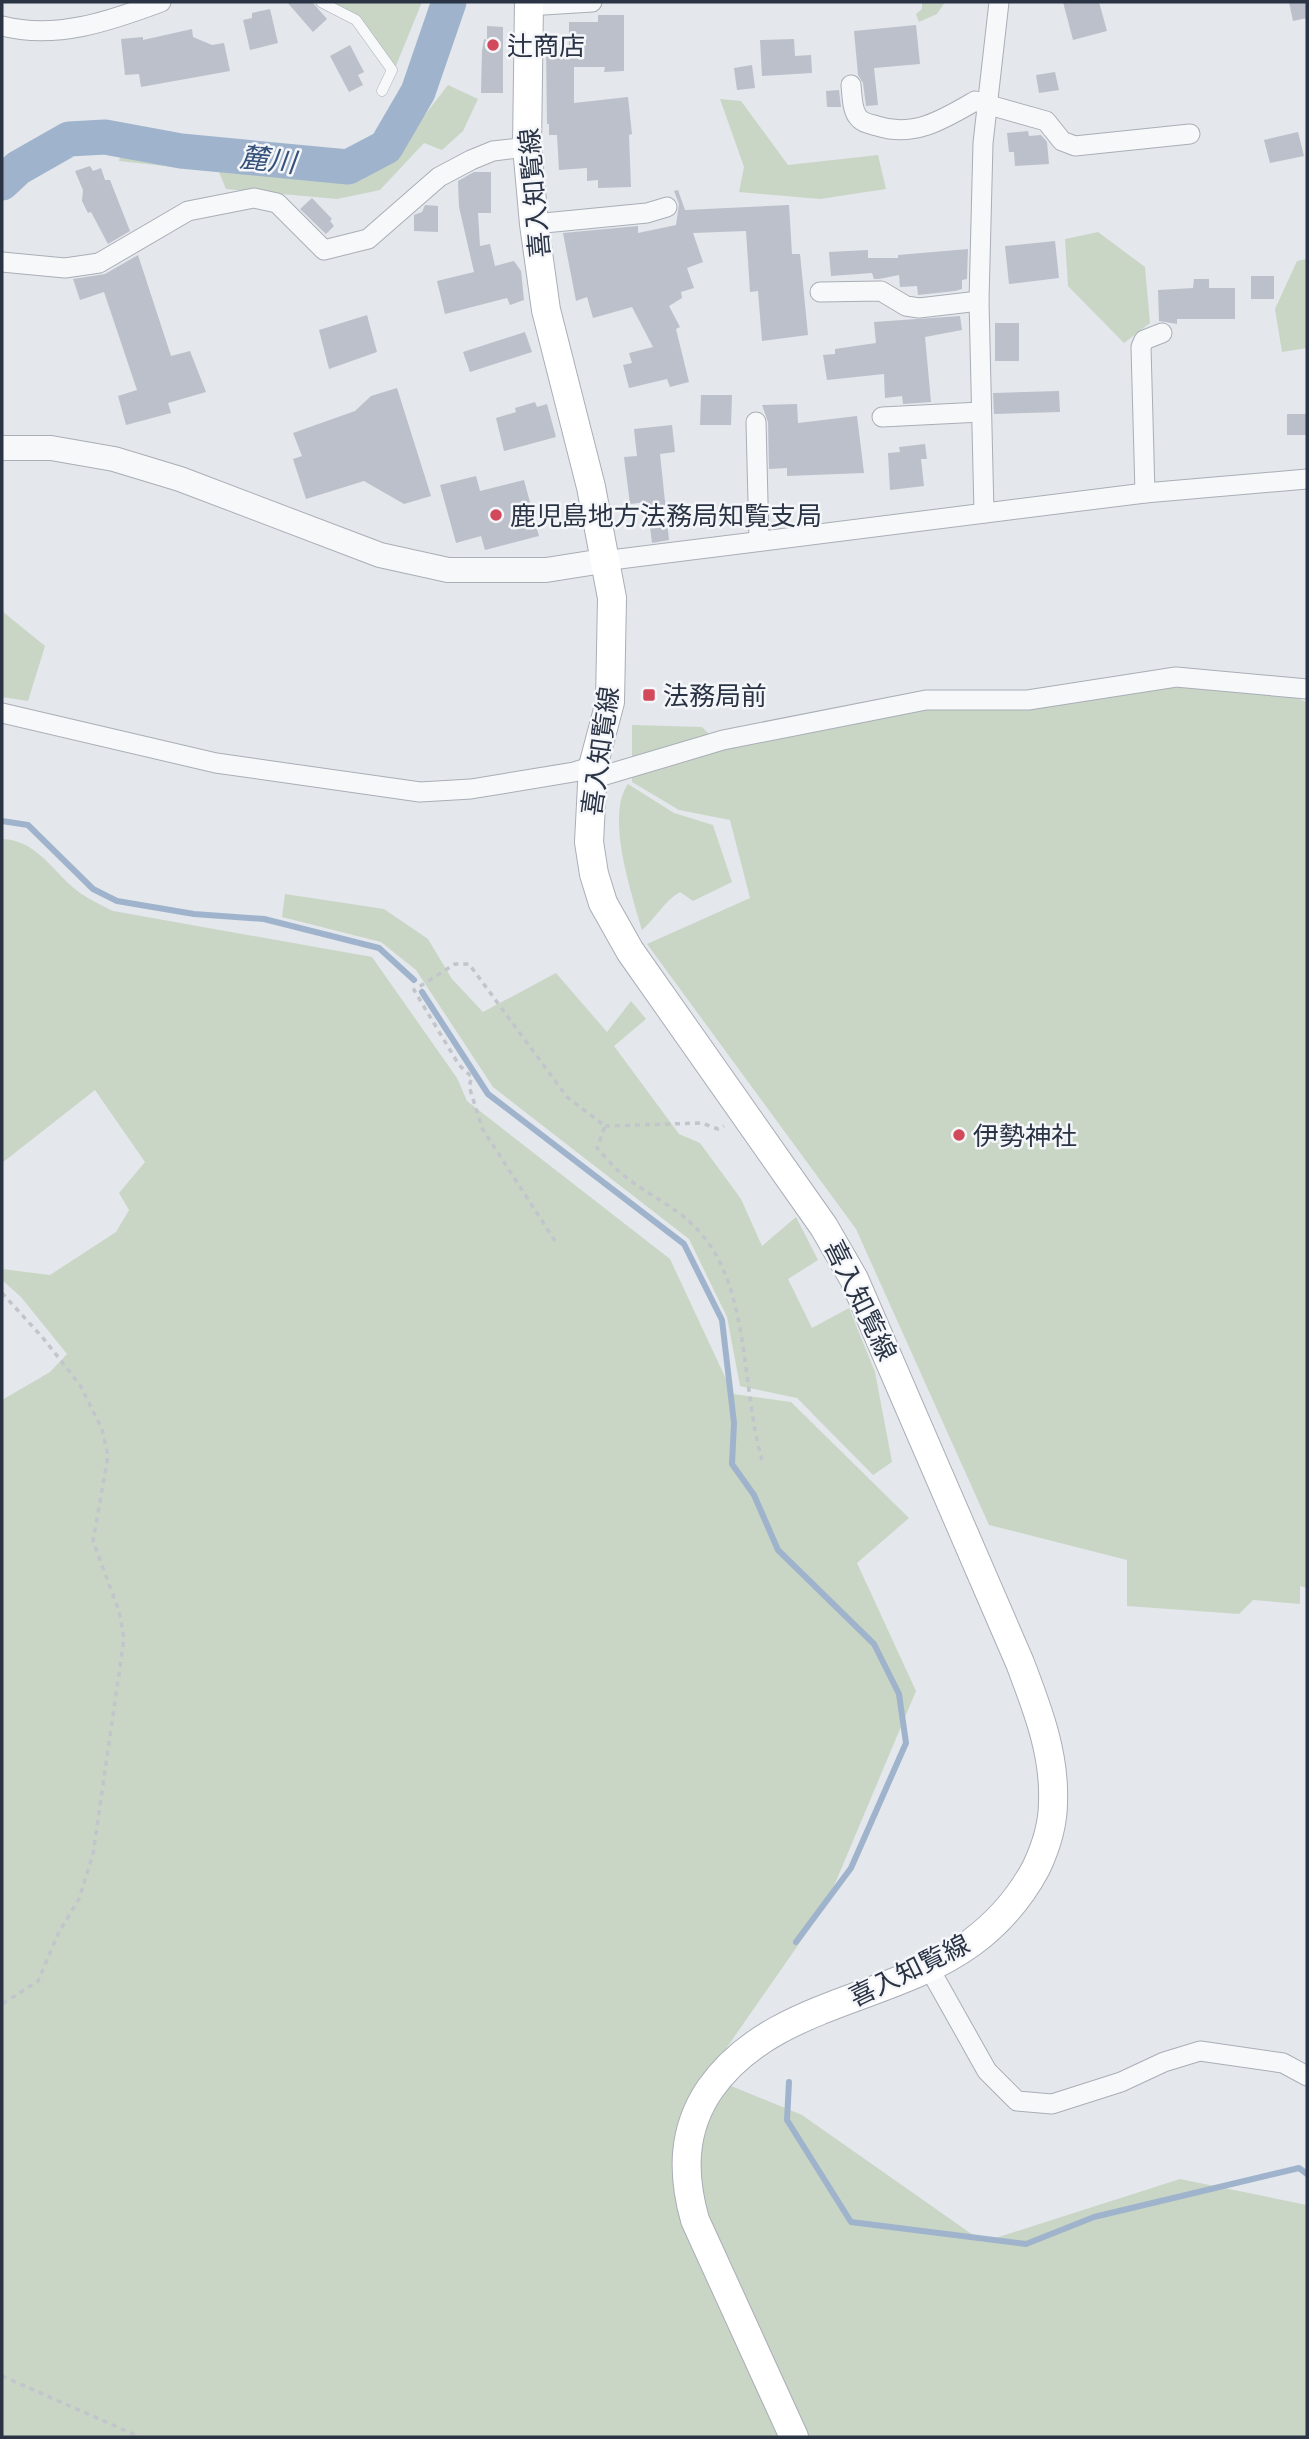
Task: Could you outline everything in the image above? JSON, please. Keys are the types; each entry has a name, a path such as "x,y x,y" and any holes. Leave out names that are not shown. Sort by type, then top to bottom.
{"main road":[{"name":"喜入知覧線","path":"529,4 527,147 546,310 591,487 612,598 610,702 593,773 589,842 594,874 603,903 629,951 748,1115 824,1227 854,1279 1020,1663 1048,1747 1054,1802 1050,1835 1026,1887 992,1926 969,1945 928,1966 781,2028 751,2045 720,2075 707,2093 690,2131 685,2158 686,2188 695,2220 794,2437"}],"street":[{"path":"2,26 17,30 88,28 161,2"},
{"path":"529,4 592,2"},
{"path":"984,513 979,301 983,143 999,2"},
{"path":"851,85 855,114 860,120 885,128 902,130 925,126 945,119 975,101 988,102 1046,121 1062,141 1075,146 1190,134"},
{"path":"2,262 65,268 99,262 188,211 254,198 277,203 324,250 368,239 439,177 471,160 493,151 527,147"},
{"path":"534,224 647,213 667,207"},
{"path":"820,292 881,291 906,306 919,308 979,301"},
{"path":"1145,493 1141,347 1143,340 1162,333"},
{"path":"882,417 981,412"},
{"path":"756,422 759,541"},
{"path":"2,448 51,448 114,459 180,480 380,555 447,570 546,570 1145,493 1307,479"},
{"path":"2,713 216,763 420,792 471,789 574,772 593,773 723,740 926,700 1028,700 1176,677 1307,688"},
{"path":"928,1966 986,2071 1017,2101 1052,2104 1122,2082 1164,2062 1200,2051 1283,2063 1307,2076"}],"lane":[{"path":"321,2 356,20 392,70 382,91"}],"path":[{"path":"555,1241 482,1128 469,1086 472,1077 459,1065 414,990 455,964 469,964 567,1097 605,1126 702,1124 718,1129 748,1115"},
{"path":"605,1126 597,1148 626,1177 679,1210 705,1238 723,1270 740,1333 751,1391 754,1433 762,1460"},
{"path":"2,1293 43,1338 80,1385 102,1429 108,1456 93,1541 119,1611 124,1639 93,1854 79,1899 59,1932 38,1981 2,2004"},
{"path":"2,2376 139,2437"}],"green space":[{"path":"331,2 422,2 395,68 360,17"},
{"path":"922,2 945,2 937,14 919,22 916,14 922,9"},
{"path":"448,85 478,99 463,131 442,150 424,143 380,190 337,199 226,189 219,172 119,161 121,153 273,172 351,176 390,160"},
{"path":"720,99 741,101 788,165 878,155 886,189 820,199 739,192 744,167"},
{"path":"1098,232 1145,267 1150,323 1124,343 1068,286 1065,239"},
{"path":"1307,259 1307,348 1282,352 1275,309 1297,261"},
{"path":"2,611 45,646 28,701 2,697"},
{"path":"1184,684 1288,695 1307,702 1307,1588 1300,1586 1300,1604 1253,1600 1239,1614 1127,1606 1127,1560 989,1525 856,1229 647,944 750,898 730,820 679,810 632,782 632,725 702,727 721,746 926,709"},
{"path":"628,784 674,813 713,825 732,882 693,901 680,892 669,900 642,930 627,876 620,835 619,815"},
{"path":"2,839 26,845 80,893 113,911 372,957 457,1078 467,1101 670,1259 733,1394 791,1402 909,1518 857,1563 916,1691 826,1905 707,2076 802,2115 983,2242 1180,2179 1307,2205 1307,2437 2,2437 2,1400 50,1372 67,1354 21,1297 2,1280 2,1269 50,1275 116,1232 129,1210 119,1193 145,1162 95,1090 2,1163"},
{"path":"285,894 384,909 428,939 452,979 483,1012 556,973 607,1032 631,1001 646,1019 614,1046 679,1134 700,1143 741,1199 762,1246 796,1217 818,1260 788,1279 812,1328 849,1308 875,1372 892,1462 873,1475 797,1398 740,1386 727,1317 689,1239 493,1087 416,970 381,942 282,917"}],"building":[{"path":"287,2 312,2 327,19 313,32"},
{"path":"1063,2 1099,2 1107,31 1073,40"},
{"path":"1289,2 1307,2 1307,18 1293,21"},
{"path":"270,9 278,43 250,50 243,20 252,18 252,13"},
{"path":"598,15 624,15 624,71 604,72 605,67 574,67 574,103 628,97 632,134 629,135 631,187 598,188 598,180 587,181 587,168 559,170 557,135 549,135 546,47 569,47 569,22 598,22"},
{"path":"916,25 920,64 874,68 878,105 866,106 863,83 858,75 854,31"},
{"path":"487,26 503,27 503,93 481,93 482,51 484,39 487,40"},
{"path":"192,29 193,37 212,45 224,43 230,71 141,87 139,74 125,75 121,39 143,37 143,40"},
{"path":"794,39 795,56 811,55 812,73 762,76 760,40"},
{"path":"350,45 364,72 358,75 363,85 349,92 330,56"},
{"path":"752,65 755,88 737,90 734,68"},
{"path":"1055,72 1059,90 1039,93 1036,75"},
{"path":"839,90 841,107 827,107 826,91"},
{"path":"1028,131 1029,136 1041,135 1047,142 1049,164 1015,166 1014,152 1009,152 1007,133"},
{"path":"1298,132 1304,156 1270,163 1264,140"},
{"path":"90,166 93,171 101,168 105,180 110,180 130,231 108,244 82,201 83,190 75,171"},
{"path":"474,172 491,172 491,213 478,213 480,246 490,244 495,266 514,261 521,271 524,300 510,305 507,298 445,314 437,281 474,272 459,207 458,181"},
{"path":"678,190 685,210 789,205 792,254 800,254 808,335 762,341 758,291 750,292 746,231 693,233 703,262 687,268 694,288 681,292 682,298 669,306 680,327 676,329 689,382 670,387 667,379 629,388 623,365 632,363 629,353 653,347 632,307 593,318 587,297 576,301 563,233 638,226 638,233 676,225 679,204 674,191"},
{"path":"312,198 332,219 330,221 334,226 326,234 300,209"},
{"path":"425,205 438,206 438,232 414,231 414,215 422,212"},
{"path":"1055,241 1059,278 1009,284 1005,246"},
{"path":"968,249 967,279 962,280 962,289 955,291 918,295 917,286 900,287 899,275 879,279 874,279 872,273 831,276 829,252 868,250 868,258 898,258 898,255"},
{"path":"138,255 171,356 190,351 206,392 168,403 171,413 126,425 118,396 137,390 104,292 80,300 73,279 105,274"},
{"path":"1251,276 1274,276 1274,299 1251,299"},
{"path":"1194,279 1209,279 1209,288 1235,288 1235,319 1177,319 1177,324 1159,321 1158,290 1193,288"},
{"path":"367,315 377,352 329,369 319,330"},
{"path":"960,316 962,330 925,337 931,402 903,404 902,396 885,398 884,374 827,380 823,355 835,354 835,349 876,343 874,322"},
{"path":"995,323 1019,323 1019,361 995,361"},
{"path":"525,332 532,352 470,372 463,352"},
{"path":"397,388 431,496 404,504 364,481 306,499 293,459 302,456 293,433 355,411 371,396"},
{"path":"1059,391 1060,412 994,414 993,393"},
{"path":"701,395 732,395 731,425 700,425"},
{"path":"535,402 537,407 547,404 556,437 504,451 496,418"},
{"path":"797,404 798,423 857,416 864,473 787,476 787,468 769,469 768,422 762,405"},
{"path":"1287,414 1307,414 1307,435 1287,435"},
{"path":"672,425 675,452 660,454 669,540 652,543 647,502 630,504 624,457 637,456 634,429"},
{"path":"925,444 927,459 921,459 924,486 890,490 888,453 900,452 899,447"},
{"path":"476,476 480,491 524,480 539,536 485,550 481,536 456,543 440,485"}],"waterway":[{"name":"麓川","path":"2,183 18,168 69,139 105,137 181,151 348,167 386,147 418,92 449,2"},
{"path":"2,821 28,825 93,889 117,901 194,914 264,919 379,948 414,980"},
{"path":"422,992 488,1094 684,1244 722,1320 734,1423 732,1464 754,1495 778,1550 874,1644 899,1694 906,1743 851,1868 796,1942"},
{"path":"789,2082 787,2120 851,2222 1026,2244 1094,2217 1299,2168 1307,2174"}],"place":[{"name":"辻商店","path":"493,45"},
{"name":"鹿児島地方法務局知覧支局","path":"496,515"},
{"name":"法務局前","path":"649,695"},
{"name":"伊勢神社","path":"959,1135"}]}
